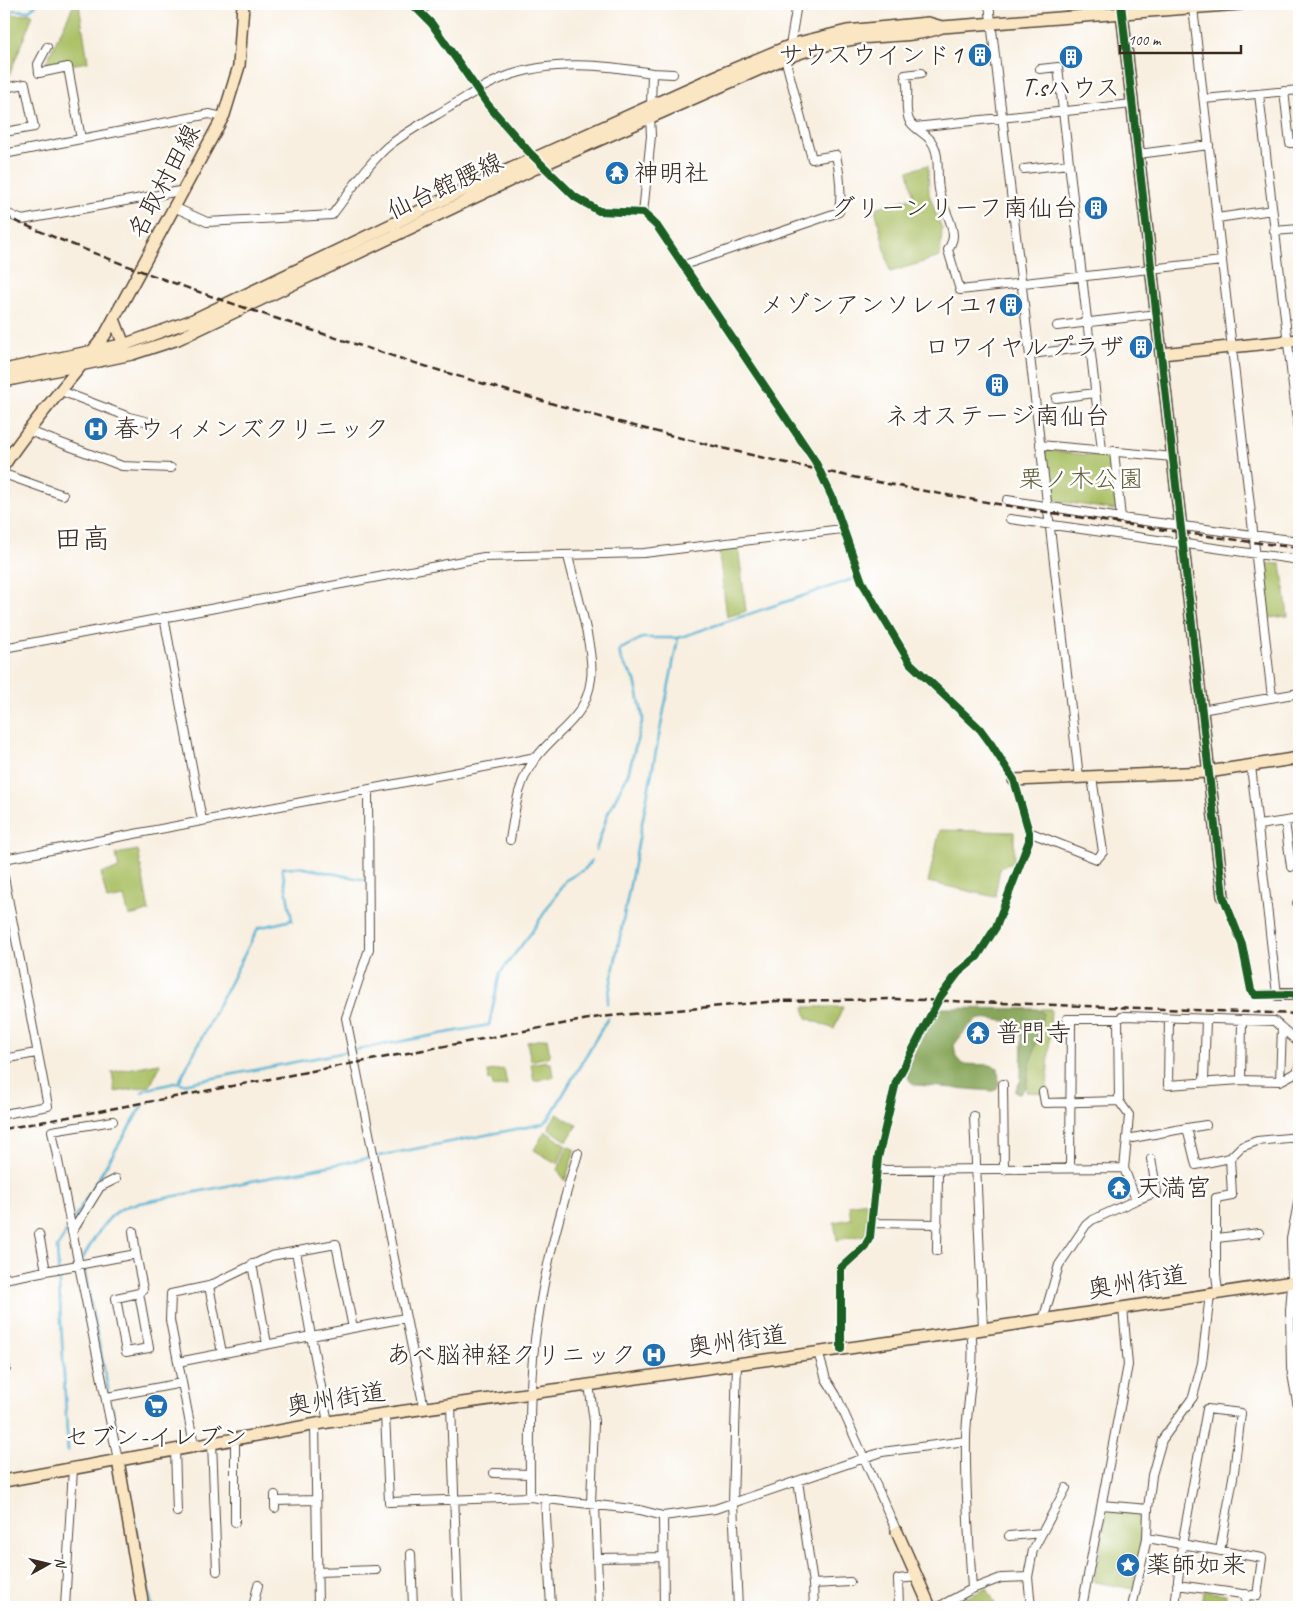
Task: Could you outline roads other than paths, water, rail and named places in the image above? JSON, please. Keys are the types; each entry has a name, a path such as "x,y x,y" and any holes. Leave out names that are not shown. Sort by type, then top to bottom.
{"main road":[{"name":"名取村田線","path":"4,465 29,431 84,364 114,319 186,190 223,117 239,66 243,4"},
{"name":"仙台館腰線","path":"650,111 785,58 837,43 928,32 942,27 1121,8 1192,8 1240,4"},
{"path":"1121,8 1223,896"},
{"name":"仙台館腰線","path":"4,370 124,345 193,320 790,46 847,31 928,24 942,27"},
{"name":"仙台館腰線","path":"4,381 132,354 178,339 538,161"},
{"path":"114,319 124,345"},
{"path":"1161,354 1299,340"},
{"path":"1014,780 1208,772 1299,758"},
{"path":"1277,994 1299,994"},
{"name":"奥州街道","path":"4,1481 315,1424 977,1330 1296,1281"},
{"path":"118,1460 143,1607"},
{"path":"897,1532 930,1607"}],"street":[{"path":"4,10 5,4"},
{"path":"412,4 432,24 478,91 538,161 574,197 590,208 608,213 643,213 657,226 815,461 832,497 862,582 910,663 922,677 980,729 1014,780 1029,832 1029,841 996,926 977,957 958,973 940,997 896,1082 876,1170 872,1224 865,1246 841,1268 841,1349"},
{"path":"420,12 429,4"},
{"path":"790,46 797,4"},
{"path":"989,4 1079,777"},
{"path":"1192,8 1272,698"},
{"path":"47,47 38,64 39,73 68,67 81,139"},
{"path":"684,266 838,212 840,190 836,155 812,159 785,58"},
{"path":"176,208 207,222 332,215 388,147 412,129 505,77 555,67 611,66 652,73 673,74"},
{"path":"1040,68 1058,66 1102,450"},
{"path":"643,213 650,136 652,73"},
{"path":"921,73 905,75 909,86 906,98 910,121 932,141 938,158 938,188 942,204 952,225 954,238 948,250 960,290 1222,261"},
{"path":"4,88 26,84 34,127 4,132"},
{"path":"1204,99 1299,90"},
{"path":"1284,91 1290,144 1299,143"},
{"path":"1259,94 1299,438"},
{"path":"916,127 1002,116 1132,104"},
{"path":"4,154 209,114 223,117"},
{"path":"1138,154 1209,145"},
{"path":"1024,169 1069,164"},
{"path":"4,212 22,220 186,190"},
{"path":"1217,218 1272,210"},
{"path":"1274,231 1299,229"},
{"path":"1056,326 1156,314"},
{"path":"1030,354 1090,347"},
{"path":"61,391 129,417 157,424"},
{"path":"1056,398 1095,393"},
{"path":"29,431 122,466 171,468"},
{"path":"1040,445 1173,457"},
{"path":"1114,451 1121,518"},
{"path":"4,474 63,495"},
{"path":"1008,500 1121,518 1299,541"},
{"path":"1010,519 1299,560"},
{"path":"4,648 484,557 644,553 842,529"},
{"path":"510,840 520,787 536,757 581,712 588,696 592,678 589,652 568,556"},
{"path":"164,617 202,820"},
{"path":"1201,710 1299,693"},
{"path":"4,859 536,757"},
{"path":"1223,896 1242,944 1251,990 1255,995 1277,994 1251,766"},
{"path":"1029,832 1097,859 1103,852 1092,777"},
{"path":"368,790 369,950 346,1018 424,1408"},
{"path":"1259,826 1299,819"},
{"path":"1285,821 1291,867"},
{"path":"4,877 7,908 48,1106 4,1114"},
{"path":"1070,1168 1070,1102 1072,1097 1069,1020 1118,1019 1124,1016 1274,1021 1299,1044"},
{"path":"1169,1018 1168,1085 1241,1080 1280,1080 1298,1072 1299,1066"},
{"path":"1118,1019 1119,1101 1129,1115 1124,1168 1136,1200"},
{"path":"1204,1082 1206,1019"},
{"path":"1241,1080 1242,1020"},
{"path":"1280,1080 1282,1028"},
{"path":"4,1059 36,1053"},
{"path":"1003,1084 1004,1170"},
{"path":"1043,1092 1045,1103 1119,1101"},
{"path":"972,1589 966,1478 966,1440 972,1358 977,1330 978,1193 975,1171 974,1116"},
{"path":"113,1121 52,1131 107,1397 118,1460"},
{"path":"1127,1139 1206,1124"},
{"path":"1187,1128 1196,1165 1230,1158 1241,1147 1257,1141 1299,1137"},
{"path":"530,1497 530,1394 537,1320 552,1246 578,1153"},
{"path":"1132,1607 1147,1538 1152,1475 1162,1440 1193,1397 1202,1363 1216,1274 1216,1198 1232,1195 1230,1158"},
{"path":"1043,1320 1059,1265 1086,1225 1092,1220 1157,1192 1151,1159"},
{"path":"876,1170 975,1171 1124,1168"},
{"path":"937,1251 938,1171"},
{"path":"71,1227 100,1187 116,1179"},
{"path":"1299,1198 1291,1239 1296,1281 1291,1368 1299,1413"},
{"path":"872,1224 938,1224"},
{"path":"133,1231 143,1289 139,1293 116,1298 126,1352 149,1348 139,1293"},
{"path":"1216,1238 1258,1233"},
{"path":"39,1234 46,1271"},
{"path":"194,1445 170,1320 171,1294 209,1286 271,1256 336,1244 353,1328"},
{"path":"296,1251 328,1422"},
{"path":"4,1279 136,1254"},
{"path":"252,1264 267,1344"},
{"path":"209,1286 222,1353"},
{"path":"1082,1607 1128,1365 1123,1307"},
{"path":"178,1362 405,1318"},
{"path":"818,1352 826,1379 836,1395 897,1532"},
{"path":"4,1358 6,1369 4,1369"},
{"path":"736,1363 733,1503 738,1607"},
{"path":"107,1397 182,1383"},
{"path":"589,1384 594,1422 593,1505 598,1558 599,1607"},
{"path":"451,1405 458,1607"},
{"path":"1174,1607 1182,1545 1206,1410 1241,1413 1234,1472 1220,1551"},
{"path":"385,1414 389,1502 530,1497 640,1510 662,1516 715,1509 864,1458 907,1447 966,1440"},
{"path":"315,1424 318,1607"},
{"path":"235,1438 235,1522"},
{"path":"212,1442 217,1570"},
{"path":"174,1449 177,1512"},
{"path":"65,1607 73,1468"},
{"path":"494,1474 530,1474"},
{"path":"798,1481 813,1584 814,1607"},
{"path":"1031,1607 1028,1577 1033,1550 1066,1488"},
{"path":"546,1498 551,1607"},
{"path":"275,1502 315,1500"},
{"path":"1102,1505 1148,1509"},
{"path":"662,1516 664,1607"},
{"path":"1009,1536 1042,1533"},
{"path":"1147,1538 1262,1558 1257,1596 1177,1585"},
{"path":"410,1554 413,1607"},
{"path":"598,1558 663,1557"},
{"path":"317,1572 376,1570"},
{"path":"899,1607 898,1579 917,1577"},
{"path":"938,1607 972,1589 1001,1578 1028,1577"},
{"path":"813,1584 850,1582"},
{"path":"253,1607 258,1585"},
{"path":"1245,1607 1246,1594"}],"waterway":[{"path":"7,10 28,11 37,4"},
{"path":"607,1003 678,638 853,579"},
{"path":"596,850 608,813 628,774 643,718 635,680 621,660 619,650 642,638 678,638"},
{"path":"355,1050 489,1025 500,973 531,933 566,880 585,869 592,860"},
{"path":"142,1092 179,1082 258,928 292,920 282,868 299,867 366,880"},
{"path":"83,1258 108,1220 114,1214 130,1205 542,1124 548,1120 608,1018"},
{"path":"179,1082 183,1084 346,1052 348,1047"},
{"path":"72,1222 142,1106"},
{"path":"68,1451 57,1248 69,1227"},
{"path":"84,1268 108,1389"},
{"path":"112,1406 119,1441"},
{"path":"130,1500 152,1607"}],"railway":[{"path":"4,216 135,269 313,331 485,384 614,421 808,468 979,501 1299,548"},
{"path":"4,1129 599,1017 777,1001 896,999 1299,1014"}],"place":[{"name":"サウスウインド1","path":"980,55"},
{"name":"T.sハウス","path":"1071,57"},
{"name":"神明社","path":"617,173"},
{"name":"グリーンリーフ南仙台","path":"1096,208"},
{"name":"メゾンアンソレイユ1","path":"1011,305"},
{"name":"ロワイヤルプラザ","path":"1141,347"},
{"name":"ネオステージ南仙台","path":"997,385"},
{"name":"春ウィメンズクリニック","path":"96,429"},
{"name":"普門寺","path":"978,1033"},
{"name":"天満宮","path":"1119,1188"},
{"name":"あべ脳神経クリニック","path":"654,1355"},
{"name":"セブン-イレブン","path":"156,1406"},
{"name":"薬師如来","path":"1128,1565"}],"district":[{"name":"田高","path":"82,538"}],"park label":[{"name":"栗ノ木公園","path":"1081,479"}]}
